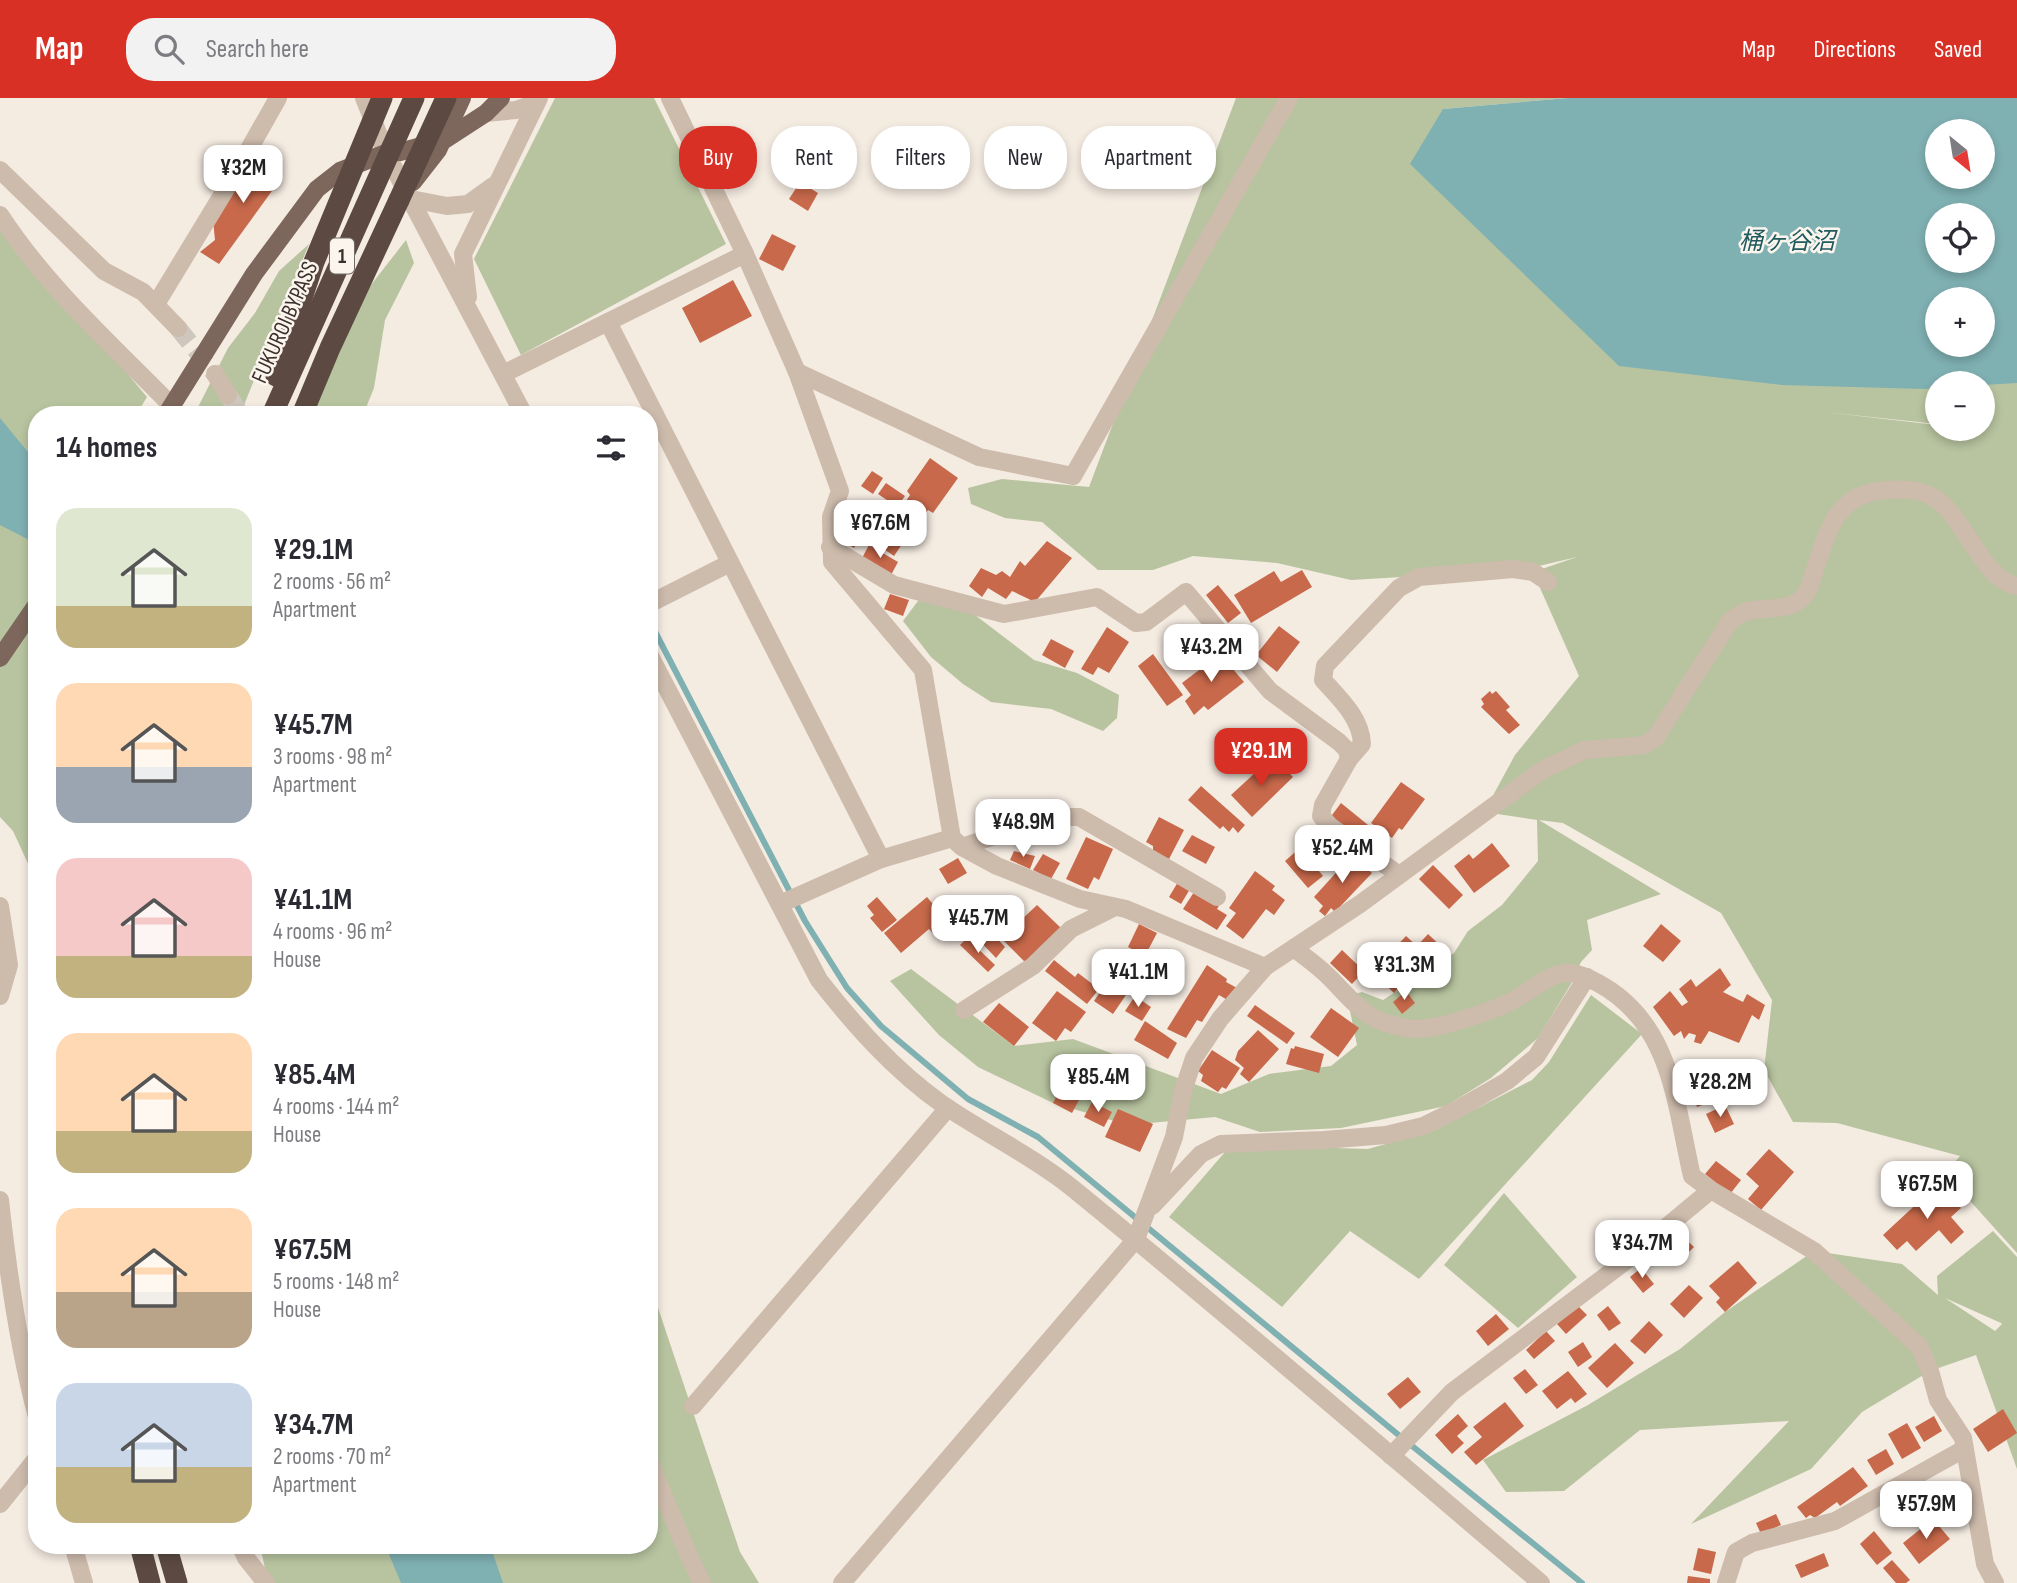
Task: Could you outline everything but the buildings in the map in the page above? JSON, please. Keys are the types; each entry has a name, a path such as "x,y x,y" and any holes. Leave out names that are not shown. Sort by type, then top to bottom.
{"highway":[{"name":"1","path":"266,406 314,262 382,98"},
{"name":"FUKUROI BYPASS","path":"276,406 414,98"},
{"name":"1","path":"306,406 330,348 405,200 446,98"},
{"path":"142,1554 150,1583"},
{"path":"169,1554 177,1583"}],"main road":[{"path":"405,200 438,150 461,98"},
{"path":"172,406 254,274 317,189 340,172 386,153 400,152 446,139 486,114 501,98"},
{"path":"0,658 28,617"}],"street":[{"path":"156,304 278,98"},
{"path":"364,98 405,200 470,310 519,406"},
{"path":"670,98 745,254 797,372 840,491 831,517 831,562 923,670 957,843 997,866 1068,894 1126,909 1265,967"},
{"path":"797,372 979,457 1073,476 1289,98"},
{"path":"470,310 463,254 538,100"},
{"path":"486,114 516,110 538,100"},
{"path":"0,170 104,271 144,292 178,328"},
{"path":"405,200 447,206 468,204 496,184"},
{"path":"0,215 47,279 165,406"},
{"path":"503,374 745,254"},
{"path":"608,322 651,406"},
{"path":"215,374 228,395"},
{"path":"658,421 881,859"},
{"path":"842,1583 1136,1240 1174,1137 1183,1091 1194,1058 1220,1019 1265,967 1360,904 1544,769 1585,750 1646,745 1656,737 1730,621 1745,611 1783,607 1799,602 1808,591 1830,526 1840,509 1866,493 1903,488 1920,491 1940,500 1989,566 2008,585 2017,586"},
{"path":"830,547 894,585 1004,614 1097,597 1136,624 1146,622 1186,592 1270,691 1339,741 1347,750 1349,759"},
{"path":"658,599 730,563"},
{"path":"1398,874 1330,826 1321,816 1323,805 1349,759 1362,744 1361,729 1345,704 1323,680 1325,667 1399,588 1419,577 1513,569 1533,572 1548,582"},
{"path":"658,671 819,980 852,1023 900,1070 948,1108 1059,1177 1541,1583"},
{"path":"780,904 881,859 957,843 1049,817 1079,817 1217,897"},
{"path":"0,906 9,965 0,996"},
{"path":"964,1010 1033,966 1071,929 1115,906"},
{"path":"1294,948 1363,1012 1385,1023 1415,1029 1481,1013 1512,1001 1556,975 1579,973 1615,993 1640,1016 1656,1040 1669,1070 1692,1176 1814,1251 1919,1346 1938,1400 1963,1438 1985,1564 1995,1583"},
{"path":"1146,1213 1200,1154 1220,1144 1386,1135 1423,1126 1458,1109 1507,1081 1536,1057 1587,977"},
{"path":"693,1406 948,1108"},
{"path":"1391,1456 1452,1392 1623,1263 1711,1190"},
{"path":"0,1200 9,1284 28,1382"},
{"path":"1726,1583 1736,1552 1752,1543 1835,1521 1964,1449"},
{"path":"0,1504 28,1469"},
{"path":"658,1483 702,1583"},
{"path":"685,1549 716,1583"},
{"path":"76,1554 84,1583"},
{"path":"244,1554 266,1583"}],"green space":[{"path":"555,98 654,98 679,149 679,189 699,189 726,244 521,355 474,259"},
{"path":"1236,98 1568,98 1443,109 1925,380 1925,423 1824,412 1925,424 1925,441 1995,441 1995,383 2017,382 2017,1253 1945,1173 1960,1156 1837,1123 1793,1122 1764,1070 1772,1000 1721,913 1563,823 1539,820 1661,894 1587,920 1592,950 1581,962 1571,984 1538,1038 1491,1078 1446,1106 1341,1128 1260,1132 1215,1117 1128,1125 1053,1103 978,1067 939,1035 890,981 911,969 1014,1046 1073,1039 1221,1094 1269,1074 1331,1066 1357,1045 1347,996 1362,992 1383,1000 1454,953 1468,931 1502,905 1538,861 1537,820 1484,812 1515,755 1579,676 1533,572 1577,557 1522,570 1351,580 1277,563 1193,556 1153,570 1098,570 1042,522 1005,518 971,504 968,488 1002,479 1089,487 1202,189 1216,189 1216,151"},
{"path":"0,214 20,245 147,397 142,406 28,406 28,864 13,831 0,817"},
{"path":"406,240 414,263 385,320 374,388 367,406 314,406 360,299"},
{"path":"309,244 244,406 199,406 228,348 255,313 279,271"},
{"path":"918,601 958,602 1034,660 1077,673 1119,695 1117,718 1103,731 1051,709 991,702 963,684 931,657 903,621"},
{"path":"1591,995 1642,1034 1419,1279 1350,1231 1282,1307 1169,1217 1225,1152 1272,1146 1368,1149 1435,1130 1532,1080 1549,1062"},
{"path":"1504,1193 1577,1277 1518,1328 1444,1265"},
{"path":"1993,1231 2017,1257 2017,1469 1976,1355 1930,1371 1862,1412 1811,1469 1691,1524 1789,1421 1640,1430 1564,1491 1506,1492 1483,1460 1588,1405 1680,1349 1725,1312 1814,1251 1902,1264 1938,1295 1937,1276","holes":["1945,1298 2002,1324 1995,1331"]},
{"path":"658,1308 740,1552 759,1583 268,1583 262,1554 658,1554"}],"water":[{"name":"桶ヶ谷沼","path":"1568,98 2017,98 2017,383 1995,384 1995,371 1925,371 1925,389 1782,385 1619,366 1410,164 1443,109"},
{"path":"0,418 28,452 28,539 0,525"},
{"path":"389,1554 493,1554 503,1583 401,1583"}],"waterway":[{"path":"658,637 805,921 847,988 881,1026 968,1099 1038,1137 1582,1583"}],"tunnel":[{"path":"178,328 215,374"},
{"path":"228,395 235,406"}]}
